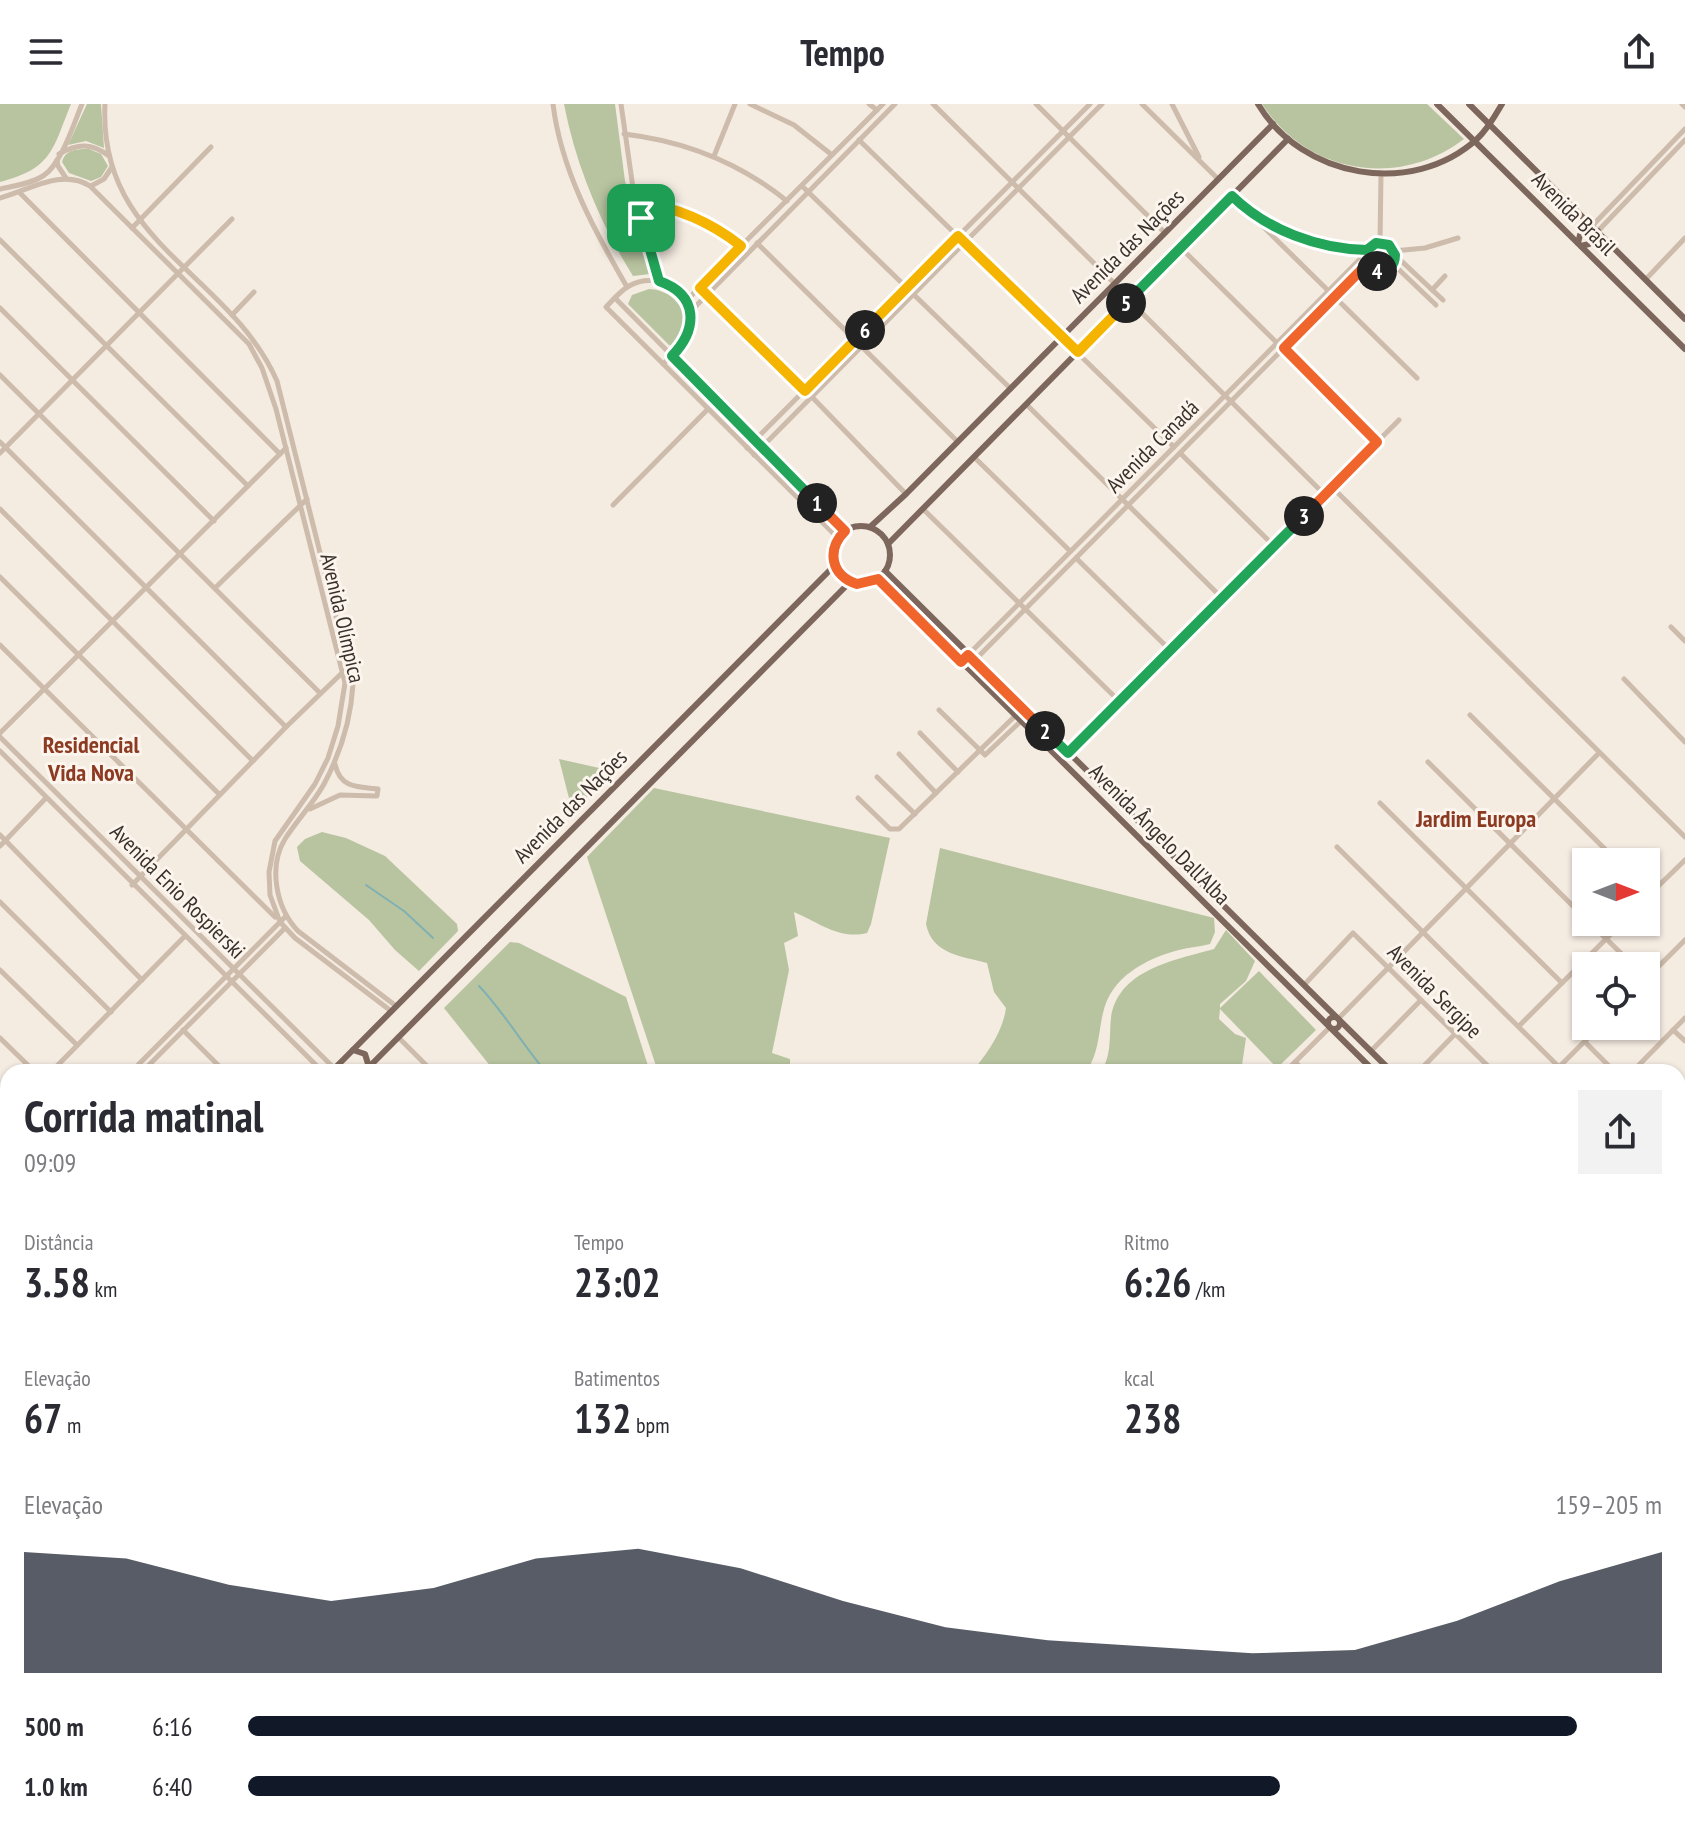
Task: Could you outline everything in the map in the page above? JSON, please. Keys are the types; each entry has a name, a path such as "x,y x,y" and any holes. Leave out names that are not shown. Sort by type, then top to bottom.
{"main road":[{"path":"1258,104 1288,139 1313,156 1334,166 1381,174 1418,170 1435,164 1475,140 1490,125 1502,104"},
{"name":"Avenida Brasil","path":"1437,104 1685,349"},
{"name":"Avenida Brasil","path":"1469,104 1685,319"},
{"name":"Avenida das Nações","path":"870,527 1273,124"},
{"name":"Avenida das Nações","path":"888,544 1288,139"},
{"path":"1595,228 1589,244 1580,244 1580,235 1595,228"},
{"path":"853,527 870,527 881,534 888,544 890,558 878,579 865,584 850,582 834,566 832,557 838,538 853,527"},
{"name":"Avenida das Nações","path":"338,1064 834,566"},
{"name":"Avenida Ângelo Dall'Alba","path":"885,571 1371,1051"},
{"name":"Avenida Ângelo Dall'Alba","path":"878,579 1367,1064"},
{"name":"Avenida das Nações","path":"371,1064 850,582"},
{"path":"1330,1027 1329,1018 1338,1019"},
{"path":"353,1050 365,1054 366,1064"},
{"path":"1371,1051 1384,1064"}],"street":[{"path":"66,178 58,166 58,157 82,104"},
{"path":"0,198 66,178 90,186 99,183 112,167 105,104"},
{"path":"553,104 565,158 582,203 627,287"},
{"path":"621,104 636,201 659,281"},
{"path":"714,156 735,104"},
{"path":"750,104 794,125 832,155"},
{"path":"869,104 877,110"},
{"path":"686,301 883,104"},
{"path":"663,364 687,338 691,312 706,295 895,104"},
{"path":"933,104 1115,284"},
{"path":"1036,104 1165,233"},
{"path":"747,448 1090,104"},
{"path":"754,455 1102,104"},
{"path":"1142,104 1218,179"},
{"path":"1172,104 1203,165"},
{"path":"1595,228 1685,129"},
{"path":"624,134 647,136 714,156 753,177 787,201"},
{"path":"859,140 1174,447"},
{"path":"1595,228 1685,140"},
{"path":"0,189 40,178 58,157 73,147 96,147 109,157"},
{"path":"132,228 211,147"},
{"name":"Avenida Olímpica","path":"112,167 139,221 254,339 269,363 277,381 293,442 353,684 350,717 335,761 309,809 283,842 278,855 277,888 285,922"},
{"path":"1380,242 1381,174"},
{"name":"Avenida Olímpica","path":"90,186 223,316 257,356 271,390 283,451 343,671 344,694 334,743 315,784 282,828 271,852 270,895 285,922"},
{"path":"802,186 1011,389"},
{"path":"20,193 139,314 283,451"},
{"path":"1232,196 1417,378"},
{"path":"636,201 693,217 721,231 741,246"},
{"path":"1248,211 1308,241 1367,252"},
{"path":"0,453 232,219"},
{"path":"1395,253 1458,238"},
{"path":"1646,279 1685,238"},
{"path":"0,240 248,486"},
{"path":"1395,253 1393,264 1387,270 1378,272 1367,264 1367,252 1371,245 1380,242 1389,245 1443,300"},
{"path":"757,243 958,442"},
{"path":"1181,248 1277,343"},
{"name":"Avenida Canadá","path":"967,668 971,658 1019,603 1367,252"},
{"name":"Avenida Canadá","path":"961,662 971,658 1025,609 1367,264"},
{"path":"1393,264 1436,305"},
{"path":"1432,290 1445,276"},
{"path":"691,312 674,287 647,280 627,287 606,307 838,538"},
{"path":"700,288 906,494"},
{"path":"232,315 254,292"},
{"path":"615,298 845,531"},
{"path":"1129,300 1325,495"},
{"path":"0,308 214,521"},
{"path":"1284,348 1377,442"},
{"path":"0,375 320,693"},
{"path":"1026,404 1222,598"},
{"path":"613,505 708,409"},
{"path":"1068,753 1399,420"},
{"path":"0,442 286,727"},
{"path":"0,735 293,442"},
{"path":"1180,453 1274,546"},
{"path":"974,457 1070,551"},
{"path":"1332,487 1685,837"},
{"path":"215,588 307,499"},
{"path":"0,509 253,761"},
{"path":"923,509 1119,701"},
{"path":"1076,558 1170,650"},
{"path":"0,577 219,794"},
{"path":"1671,627 1685,641"},
{"path":"0,645 185,829 285,922 394,1009"},
{"path":"132,885 343,671"},
{"path":"1624,679 1685,742"},
{"path":"939,710 983,752"},
{"path":"1470,715 1604,848"},
{"path":"858,798 890,829 899,829 1018,719"},
{"path":"920,733 958,772"},
{"name":"Avenida Enio Rospierski","path":"0,735 326,1064"},
{"name":"Avenida Enio Rospierski","path":"0,751 315,1064"},
{"path":"1338,1019 1599,753"},
{"path":"899,754 936,793"},
{"path":"309,809 340,795 378,792 349,786 340,778 335,761"},
{"path":"1428,762 1572,904"},
{"path":"877,777 915,814"},
{"path":"0,846 3,838 46,798"},
{"path":"1380,803 1562,983"},
{"path":"3,838 142,980"},
{"path":"1337,847 1519,1026 1553,1064"},
{"path":"1660,882 1685,860"},
{"path":"0,902 111,1012"},
{"path":"139,1064 233,968 285,922"},
{"path":"150,1064 232,982 285,922"},
{"name":"Avenida Sergipe","path":"1306,987 1353,933 1482,1064"},
{"path":"59,1064 185,936"},
{"path":"1603,936 1619,952"},
{"path":"1519,1026 1609,936"},
{"path":"1660,965 1684,942"},
{"path":"0,970 77,1045"},
{"path":"1371,1051 1421,1000"},
{"path":"1640,1064 1685,1018"},
{"path":"1295,1062 1330,1027"},
{"path":"183,1030 217,1064"},
{"path":"1673,1030 1685,1041"},
{"path":"1426,1064 1455,1034"},
{"path":"398,1037 425,1064"},
{"path":"0,1038 27,1064"},
{"path":"1562,1064 1584,1042 1607,1064"}],"green space":[{"path":"0,104 71,104 54,145 41,163 17,177 0,182"},
{"path":"87,104 101,104 104,148 86,141 68,145"},
{"path":"564,104 615,104 625,181 652,270 650,274 633,276 610,235 582,172"},
{"path":"1262,104 1427,104 1464,139 1439,155 1411,164 1383,168 1356,166 1329,159 1303,146 1281,128"},
{"path":"89,149 101,154 108,166 101,177 91,181 69,173 62,162 69,152"},
{"path":"649,289 669,295 681,309 684,328 674,346 669,345 628,304 632,295"},
{"path":"559,759 617,772 572,810"},
{"path":"654,788 890,838 867,933 838,932 794,912 798,936 784,943 789,970 772,1053 790,1059 790,1064 655,1064 587,857"},
{"path":"322,832 346,838 385,856 457,924 458,931 419,971 395,950 369,920 300,861 297,847 305,839"},
{"path":"940,848 1214,918 1215,932 1210,944 1166,954 1142,964 1113,989 1103,1013 1090,1064 978,1064 998,1034 1006,1008 994,992 987,963 941,948 929,934 926,924"},
{"path":"1226,930 1255,961 1246,981 1220,1004 1220,1008 1259,971 1316,1030 1281,1064 1273,1064 1220,1009 1219,1019 1235,1034 1246,1038 1242,1064 1105,1064 1111,1018 1116,1001 1125,988 1151,969 1214,949"},
{"path":"510,942 519,943 626,997 647,1064 489,1064 444,1008"}],"waterway":[{"path":"366,885 404,911 433,938"},
{"path":"479,986 540,1064"}],"district":[{"name":"Residencial Vida Nova","path":"91,758"},
{"name":"Jardim Europa","path":"1476,818"}],"route":[{"path":"1232,196 1248,211 1308,241 1357,250 1367,250 1380,242 1394,251 1391,268 1378,272 1367,264 1284,348 1377,442 1068,753 968,655 961,662 878,579 857,584 838,573 832,557 833,547 845,531 672,356 687,338 691,312 674,287 659,281 641,218 636,201 693,217 721,231 741,246 700,288 805,391 958,236 1078,352 1232,196"}]}
